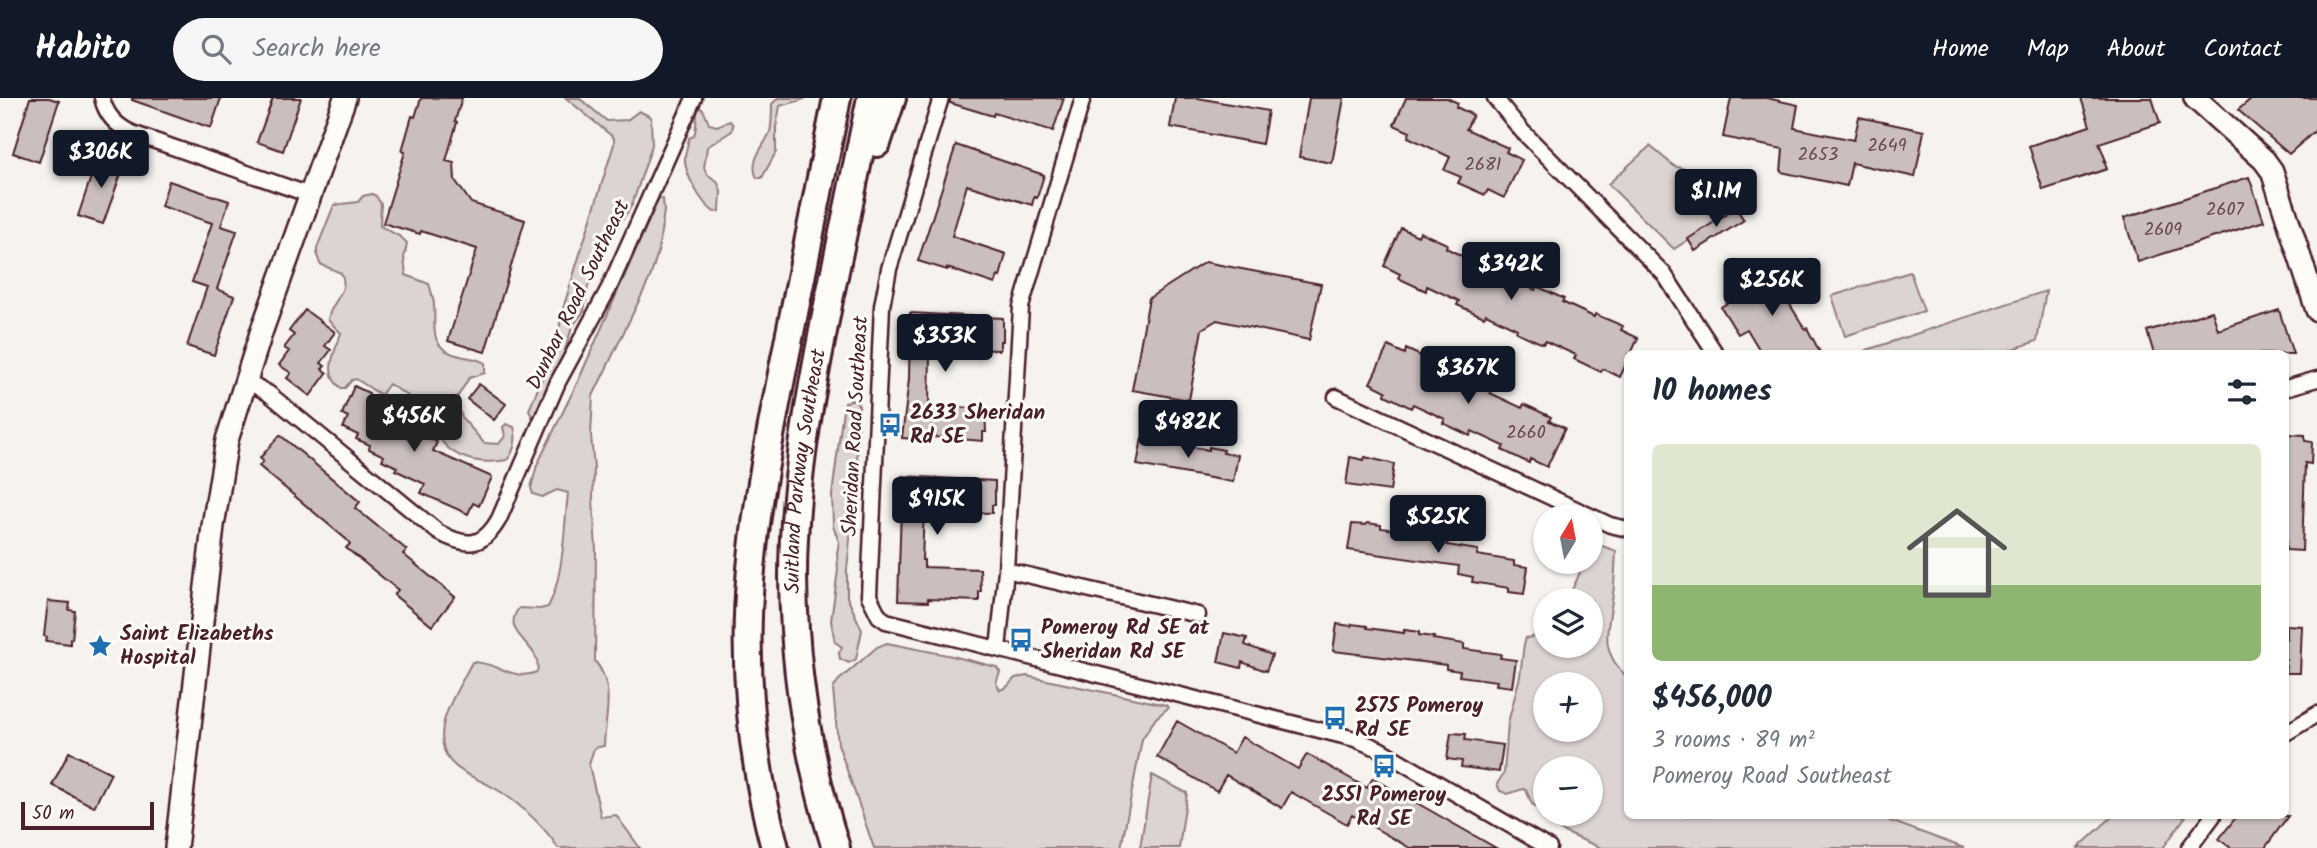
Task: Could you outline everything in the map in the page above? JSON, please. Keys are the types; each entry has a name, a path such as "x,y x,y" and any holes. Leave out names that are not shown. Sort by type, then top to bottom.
{"highway":[{"name":"Suitland Parkway Southeast","path":"775,848 761,790 753,729 748,667 750,570 768,442 837,98"},
{"name":"Suitland Parkway Southeast","path":"836,848 806,727 796,640 793,576 796,511 802,446 813,380 871,98"},
{"path":"840,247 872,164 892,98"}],"main road":[{"path":"176,848 220,480 228,440 245,380 345,98"},
{"path":"2195,98 2264,160 2272,171 2317,310"}],"street":[{"path":"102,98 108,114 116,124 142,137 310,195"},
{"name":"Dunbar Road Southeast","path":"245,380 268,393 438,532 463,543 481,541 495,526 558,382 609,288 694,98"},
{"name":"Sheridan Road Southeast","path":"941,98 890,268 882,306 869,596 879,616 886,621 998,649"},
{"path":"1083,98 1021,307 1006,570 998,649 1355,739 1379,749 1549,848"},
{"path":"1495,98 1522,131 1664,274 1713,350"},
{"path":"2289,387 2317,379"},
{"path":"1335,397 1610,525 1624,528"},
{"path":"1006,570 1198,615"},
{"path":"2289,731 2317,714"},
{"path":"2189,848 2211,819"}],"shaded area":[{"path":"566,98 579,98 607,121 627,120 639,111 651,117 652,145 632,205 613,234 588,286 584,311 572,327 560,369 540,410 532,417 529,410 558,340 561,315 614,144 614,138"},
{"path":"778,98 806,98 780,106 776,127 776,152 762,178 757,178 754,166 770,132 772,104"},
{"path":"698,108 703,109 709,124 717,126 730,121 733,125 732,131 707,147 704,168 708,175 717,181 721,191 720,211 714,212 704,202 694,187 685,163 689,138 695,133"},
{"path":"1650,146 1674,166 1738,183 1745,191 1743,204 1674,249 1608,184"},
{"path":"372,194 381,204 380,226 407,243 404,258 406,275 429,284 434,303 435,333 440,345 453,354 485,363 485,373 469,378 458,396 456,405 463,419 484,443 499,444 505,436 503,427 506,424 514,427 515,444 507,460 484,462 462,457 444,444 433,424 414,416 405,405 408,396 389,384 381,395 356,379 345,388 335,382 331,369 341,333 328,320 342,291 343,279 341,273 320,264 317,248 334,205 358,202 363,196"},
{"path":"659,198 663,199 664,211 658,252 650,278 593,396 591,435 596,550 595,661 605,681 608,702 604,746 594,748 589,765 601,817 616,815 640,848 558,848 540,825 517,803 458,769 451,762 442,741 443,726 451,702 472,662 520,675 537,672 534,654 517,633 514,617 519,608 548,607 560,567 568,493 557,490 542,497 533,494 531,488 537,465 579,379"},
{"path":"1910,272 1924,311 1845,336 1832,296"},
{"path":"2046,291 2037,341 2009,350 1867,350"},
{"path":"855,400 859,406 847,597 862,630 856,659 849,663 840,659 842,647 835,642 831,621 839,542 833,526 832,495 843,410 845,403"},
{"path":"1603,546 1616,551 1608,642 1613,659 1624,674 1624,819 1885,819 1964,848 1601,848 1554,826 1603,826 1603,756 1533,756 1533,805 1526,790 1508,794 1500,791 1497,784 1504,773 1508,723 1526,638 1533,637 1533,658 1603,658 1603,588 1573,588 1579,574 1603,574"},
{"path":"887,643 996,667 1000,672 996,683 1000,690 1015,678 1027,676 1166,705 1168,708 1156,718 1142,739 1121,848 874,848 838,744 833,689 838,681 877,647"},
{"path":"1152,775 1187,793 1179,848 1140,848"},
{"path":"2110,819 2184,819 2163,848 2078,848"}],"building":[{"path":"30,98 59,101 39,162 13,153"},
{"path":"132,98 221,98 211,128"},
{"path":"273,98 301,98 283,151 257,142"},
{"path":"421,98 462,98 446,161 454,163 455,180 471,203 525,220 485,352 448,341 477,249 421,231 420,234 383,223 405,152 402,151 412,116 415,117"},
{"path":"950,98 1064,98 1053,131 950,103"},
{"path":"1175,98 1198,98 1268,111 1262,144 1170,127"},
{"path":"1309,98 1344,98 1332,163 1299,157"},
{"path":"1406,98 1447,98 1458,103 1456,107 1473,115 1466,129 1508,148 1506,152 1522,160 1504,198 1488,190 1485,195 1458,183 1461,177 1444,170 1450,157 1408,137 1410,132 1394,125"},
{"path":"1731,98 1767,98 1798,105 1794,128 1854,140 1859,117 1924,131 1915,177 1852,163 1847,186 1781,172 1783,149 1723,137"},
{"path":"2081,98 2152,98 2160,123 2099,143 2107,169 2043,190 2029,146 2090,126"},
{"path":"2252,98 2317,98 2317,129 2289,154 2238,110"},
{"path":"956,145 1044,175 1032,205 967,185 952,236 1006,254 1000,277 998,276 995,284 918,261"},
{"path":"98,156 124,165 103,224 78,216"},
{"path":"2249,177 2264,221 2138,262 2124,218"},
{"path":"169,181 229,201 221,226 237,231 217,289 234,296 214,355 187,346 207,287 192,282 212,223 161,206"},
{"path":"1736,208 1744,220 1695,251 1688,239"},
{"path":"1401,228 1418,236 1420,232 1447,244 1446,248 1477,263 1478,259 1506,272 1504,275 1535,290 1537,286 1564,299 1562,302 1594,317 1595,314 1623,326 1621,330 1638,338 1633,350 1624,350 1624,368 1620,377 1603,369 1601,372 1574,359 1576,355 1516,332 1517,329 1486,314 1484,317 1457,305 1459,301 1427,286 1426,291 1398,278 1400,274 1384,266"},
{"path":"1205,262 1321,284 1309,340 1217,320 1202,329 1189,400 1132,390 1149,298"},
{"path":"1781,268 1799,296 1789,303 1819,350 1760,350 1747,329 1738,334 1721,307 1765,284 1762,280"},
{"path":"305,310 335,332 325,346 331,350 321,363 325,366 322,369 327,373 310,396 287,378 291,373 279,365 289,351 284,348 294,335 289,331"},
{"path":"2279,310 2293,354 2289,354 2289,350 2153,350 2147,331 2212,311 2218,330"},
{"path":"910,313 1003,318 1003,341 1000,341 1000,350 932,348 930,356 929,405 985,409 986,432 983,432 983,441 933,437 932,440 902,438 909,379"},
{"path":"1388,346 1405,354 1406,349 1434,362 1432,366 1463,381 1465,377 1492,389 1490,393 1522,408 1524,404 1551,417 1549,421 1565,428 1547,467 1530,459 1529,463 1502,450 1504,446 1472,431 1470,436 1443,423 1445,419 1413,404 1411,408 1385,395 1386,391 1370,383"},
{"path":"479,384 506,404 494,420 467,399"},
{"path":"354,386 369,393 368,398 382,404 380,408 395,414 394,418 408,425 406,428 437,442 433,451 492,477 479,506 473,503 468,514 421,493 425,484 395,470 397,467 382,460 384,456 369,449 370,445 356,439 358,435 343,428 348,417 342,414"},
{"path":"2289,434 2305,435 2305,441 2312,442 2311,464 2305,463 2302,551 2289,550"},
{"path":"280,435 360,502 355,508 407,550 403,554 455,597 432,626 394,595 398,590 346,548 350,544 347,540 259,466 263,461 260,458"},
{"path":"1142,438 1172,441 1171,443 1209,450 1209,447 1238,455 1233,482 1137,465"},
{"path":"1350,457 1364,460 1365,457 1394,464 1390,491 1346,485"},
{"path":"902,476 995,481 995,505 992,505 992,513 924,511 924,567 980,569 979,601 898,601"},
{"path":"1352,524 1381,525 1381,528 1448,536 1447,545 1478,550 1477,555 1514,561 1514,565 1528,567 1524,594 1509,592 1509,588 1472,582 1473,577 1458,574 1459,566 1348,550"},
{"path":"48,601 70,603 69,610 75,611 70,644 46,641 47,637 44,636"},
{"path":"1337,624 1404,633 1404,630 1419,632 1419,635 1434,637 1433,639 1464,644 1464,649 1501,654 1500,658 1516,660 1512,687 1496,685 1497,681 1459,676 1460,671 1446,669 1446,665 1333,651"},
{"path":"2289,625 2302,626 2300,673 2289,673"},
{"path":"1224,633 1247,638 1245,645 1272,655 1266,671 1242,662 1241,668 1218,662"},
{"path":"1177,721 1233,753 1242,737 1298,769 1307,754 1367,788 1373,778 1496,848 1410,848 1352,815 1347,824 1291,792 1282,808 1226,775 1217,791 1157,757"},
{"path":"1451,733 1466,734 1465,740 1503,745 1499,772 1461,767 1462,761 1447,759"},
{"path":"69,752 111,773 94,807 52,785"},
{"path":"2235,819 2286,819 2265,848 2231,848 2219,839"}],"place":[{"name":"2633 Sheridan Rd SE","path":"890,425"},
{"name":"Pomeroy Rd SE at Sheridan Rd SE","path":"1021,640"},
{"name":"Saint Elizabeths Hospital","path":"100,646"},
{"name":"2575 Pomeroy Rd SE","path":"1335,718"},
{"name":"2551 Pomeroy Rd SE","path":"1384,766"}]}
